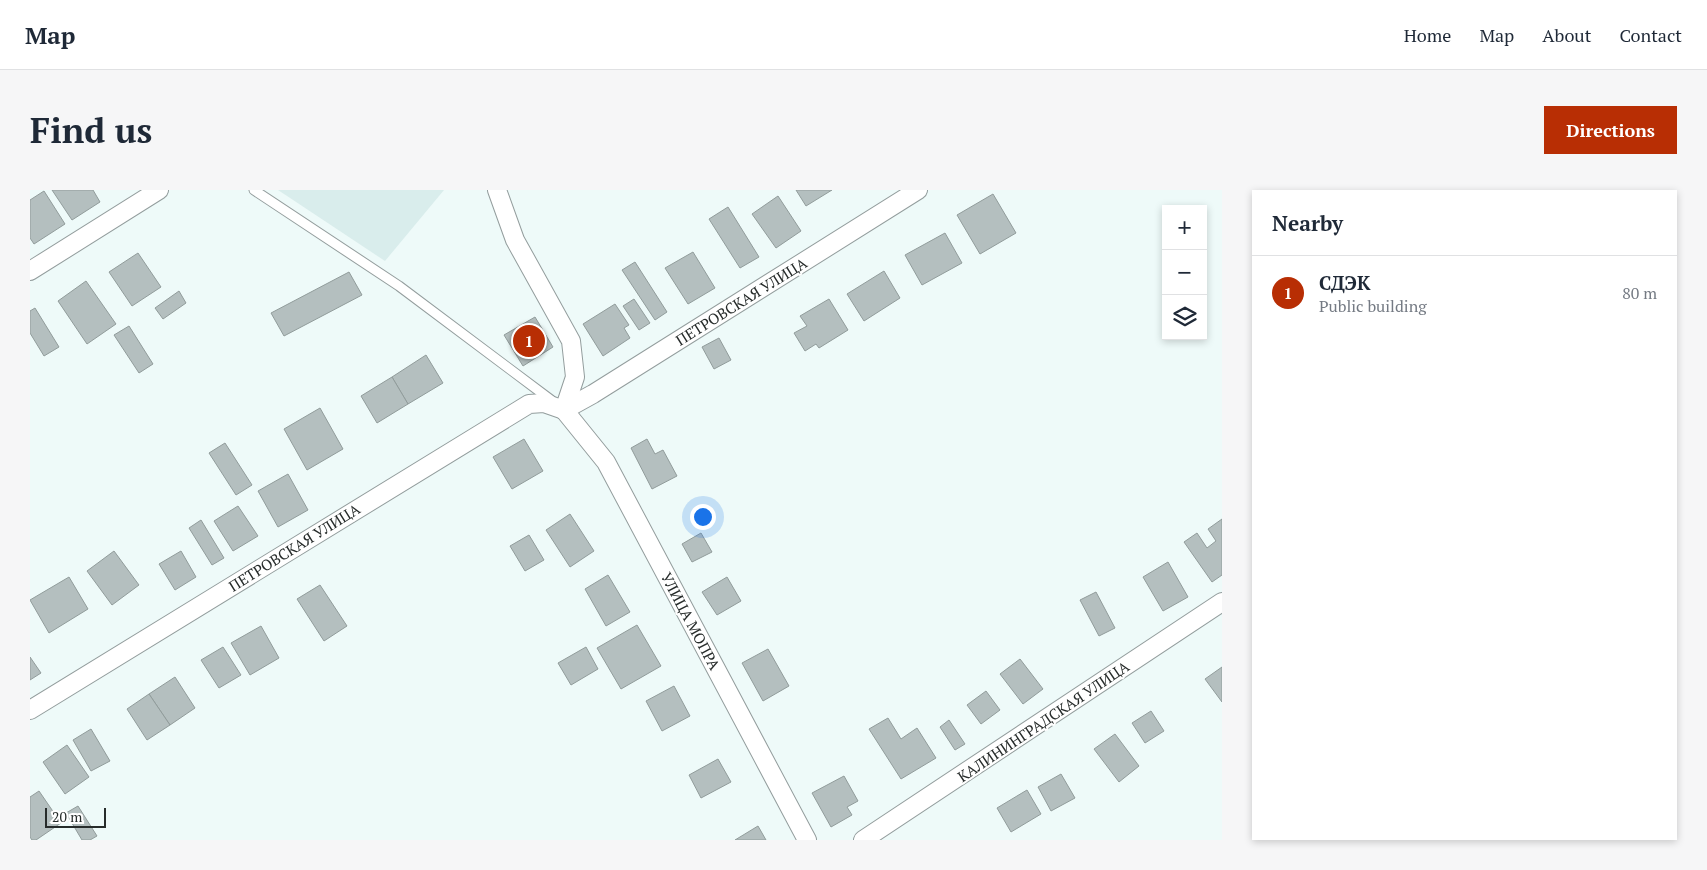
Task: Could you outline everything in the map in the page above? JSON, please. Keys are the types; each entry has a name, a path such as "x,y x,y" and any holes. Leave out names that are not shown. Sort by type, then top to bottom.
{"street":[{"path":"30,271 159,190"},
{"path":"498,190 516,240 571,341 575,377 564,410"},
{"name":"ПЕТРОВСКАЯ УЛИЦА","path":"30,710 530,404 544,403 564,410 601,389 918,190"},
{"name":"УЛИЦА МОПРА","path":"564,410 606,462 807,840"},
{"name":"КАЛИНИНГРАДСКАЯ УЛИЦА","path":"863,840 1222,602"}],"lane":[{"path":"254,190 398,286 564,410"}],"shaded area":[{"path":"278,190 444,190 385,261"}],"building":[{"path":"52,190 93,190 100,202 72,220"},
{"path":"796,190 832,190 806,206"},
{"path":"44,191 65,224 34,244 30,238 30,200"},
{"path":"993,194 1016,233 980,254 957,215"},
{"path":"778,196 801,231 776,248 752,214"},
{"path":"728,207 759,257 740,268 709,219"},
{"path":"945,233 962,263 922,285 905,255"},
{"path":"693,252 715,288 688,304 665,268"},
{"path":"138,253 161,287 132,306 109,272"},
{"path":"635,262 667,312 655,320 622,270"},
{"path":"884,271 900,298 864,321 847,294"},
{"path":"349,272 362,295 284,336 271,313"},
{"path":"86,281 116,324 87,344 58,301"},
{"path":"179,291 186,303 163,319 155,308"},
{"path":"634,299 650,323 639,330 623,306"},
{"path":"829,299 848,330 819,348 816,344 805,351 794,333 807,326 800,316"},
{"path":"615,304 629,325 624,328 630,338 603,356 583,324"},
{"path":"35,308 59,347 44,356 30,333 30,311"},
{"path":"535,317 553,347 523,366 504,335"},
{"path":"129,326 153,364 139,373 114,335"},
{"path":"719,338 731,360 714,369 702,347"},
{"path":"426,355 443,383 408,404 392,377"},
{"path":"392,377 408,404 377,423 361,396"},
{"path":"320,408 343,449 307,470 284,429"},
{"path":"524,439 543,471 512,489 493,457"},
{"path":"647,439 655,454 663,450 677,476 652,489 631,448"},
{"path":"225,443 252,485 236,495 209,453"},
{"path":"288,474 308,510 278,527 258,491"},
{"path":"238,506 258,536 233,551 214,521"},
{"path":"570,514 594,551 570,567 546,530"},
{"path":"1222,519 1222,575 1212,582 1184,542 1197,533 1207,548 1216,541 1208,529"},
{"path":"201,520 224,558 212,565 189,528"},
{"path":"701,533 712,552 692,562 682,544"},
{"path":"529,535 544,560 525,571 510,546"},
{"path":"114,551 139,585 112,605 87,571"},
{"path":"181,551 196,577 175,590 159,564"},
{"path":"1168,562 1188,597 1163,611 1143,577"},
{"path":"608,575 630,612 606,626 585,589"},
{"path":"69,577 88,609 49,633 30,600"},
{"path":"727,577 741,601 717,615 702,592"},
{"path":"320,585 347,626 324,641 297,599"},
{"path":"1096,592 1115,628 1099,636 1080,600"},
{"path":"637,625 661,666 621,689 597,648"},
{"path":"261,626 279,658 250,675 231,643"},
{"path":"223,647 241,675 219,688 201,660"},
{"path":"586,647 598,669 571,685 558,663"},
{"path":"768,649 789,686 763,701 742,663"},
{"path":"30,657 41,673 30,680"},
{"path":"1020,659 1043,689 1023,704 1000,674"},
{"path":"1222,667 1222,702 1205,679"},
{"path":"175,677 195,708 170,725 149,694"},
{"path":"674,686 690,716 662,731 646,701"},
{"path":"986,691 1000,710 981,724 967,705"},
{"path":"149,694 170,725 147,740 127,709"},
{"path":"1151,711 1164,731 1145,743 1132,723"},
{"path":"888,718 901,739 917,728 936,758 901,779 869,729"},
{"path":"949,720 965,744 955,750 940,727"},
{"path":"91,729 110,761 91,771 73,740"},
{"path":"1115,734 1139,766 1119,782 1094,749"},
{"path":"67,745 89,777 65,794 43,762"},
{"path":"718,759 731,782 701,798 689,775"},
{"path":"1061,774 1075,798 1051,811 1038,787"},
{"path":"844,776 858,801 847,807 852,815 831,827 812,793"},
{"path":"1027,790 1041,814 1011,832 997,808"},
{"path":"39,791 61,823 36,840 32,840 30,837 30,797"},
{"path":"78,806 97,836 90,840 82,840 66,813"},
{"path":"758,826 766,840 735,840"}],"place":[{"name":"СДЭК","path":"529,341"}]}
